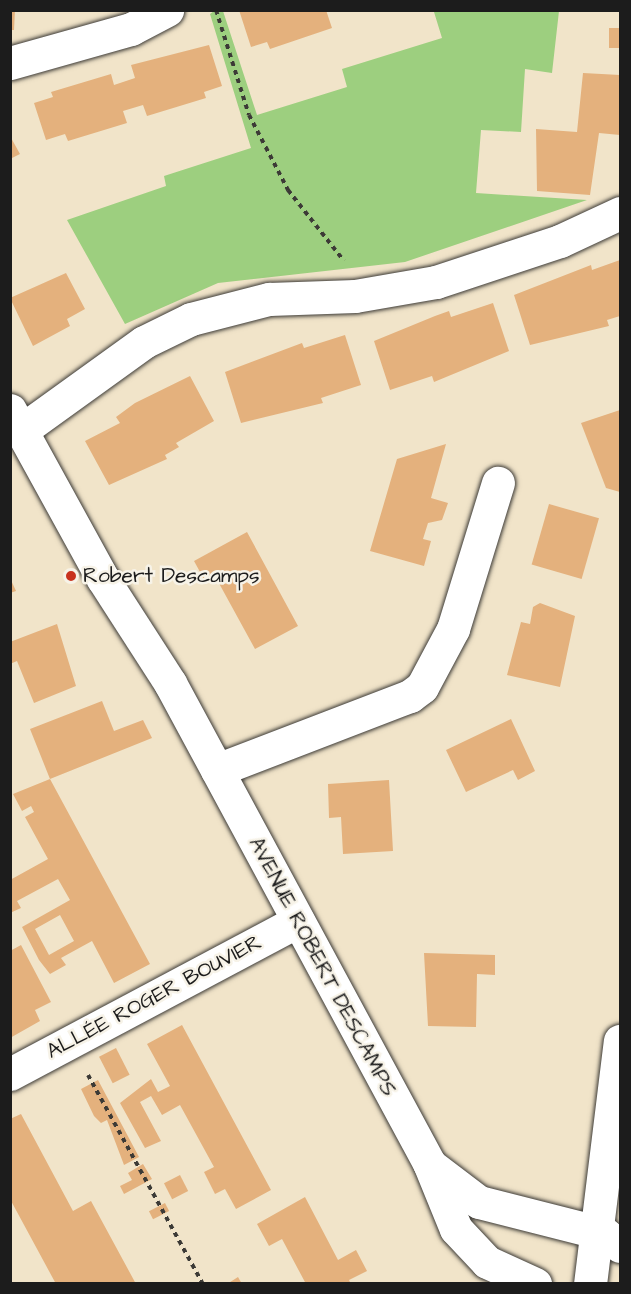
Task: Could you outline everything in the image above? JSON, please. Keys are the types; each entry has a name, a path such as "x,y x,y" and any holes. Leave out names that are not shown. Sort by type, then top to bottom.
{"street":[{"path":"10,63 131,29 167,10"},
{"path":"16,420 144,342 191,320 269,299 371,294 447,278 560,241 621,213"},
{"name":"AVENUE ROBERT DESCAMPS","path":"16,420 217,770 429,1163 463,1240 514,1280"},
{"path":"217,770 410,696 422,687 453,629 498,483"},
{"name":"ALLÉE ROGER BOUVIER","path":"10,1074 298,921"},
{"path":"590,1284 608,1239 621,1041"},
{"name":"AVENUE ROBERT DESCAMPS","path":"429,1163 479,1202 608,1239"}],"path":[{"path":"216,10 249,115 288,190 371,294"},
{"path":"70,1042 203,1284"}],"green space":[{"path":"214,11 223,11 257,115 347,87 342,69 442,38 434,12 559,11 552,73 525,69 521,132 481,130 476,193 587,200 405,262 218,283 125,324 67,220 166,186 164,176 251,148 210,14"}],"building":[{"path":"10,10 15,10 14,30 10,30"},
{"path":"239,10 326,10 332,28 270,49 267,42 251,47"},
{"path":"609,28 620,28 620,48 609,48"},
{"path":"209,45 222,86 204,92 206,98 147,116 143,105 123,111 127,123 68,141 65,134 46,140 34,103 53,97 51,92 111,74 114,85 135,78 131,65"},
{"path":"583,73 620,75 620,135 599,133 590,195 537,191 536,129 577,132"},
{"path":"10,136 20,154 10,159"},
{"path":"620,260 620,316 607,320 609,326 530,345 514,295 591,265 592,270"},
{"path":"66,273 85,309 67,319 70,326 33,346 10,298"},
{"path":"493,303 509,351 434,382 432,376 390,390 374,341 449,311 451,317"},
{"path":"345,335 361,385 321,398 323,403 241,423 225,372 302,343 304,348"},
{"path":"190,376 214,421 176,443 179,447 165,455 167,459 109,485 85,441 120,423 116,417 135,403"},
{"path":"620,410 620,492 606,488 581,423"},
{"path":"446,444 431,498 448,503 442,520 428,523 423,539 431,541 424,566 370,551 397,459"},
{"path":"549,504 599,518 582,579 532,565"},
{"path":"247,532 298,626 255,649 215,576 205,581 194,561"},
{"path":"10,578 16,591 10,593"},
{"path":"540,603 575,616 560,687 507,675 521,622 530,624 533,607"},
{"path":"57,624 76,686 34,703 17,661 10,664 10,642"},
{"path":"102,701 114,731 143,720 152,738 50,779 30,729"},
{"path":"511,719 535,771 518,780 513,770 466,792 446,750"},
{"path":"50,779 150,964 114,983 92,941 61,958 66,965 50,974 39,960 22,927 70,900 58,879 17,901 21,908 10,913 10,880 48,859 25,817 34,812 31,806 22,811 13,794","holes":["60,915 74,941 49,955 35,929"]},
{"path":"389,780 393,851 343,854 341,817 329,818 328,784"},
{"path":"21,945 51,1002 35,1010 40,1021 10,1038 10,951"},
{"path":"424,953 495,955 495,975 477,974 476,1027 428,1026"},
{"path":"182,1025 271,1190 236,1209 225,1189 215,1194 204,1172 214,1167 180,1105 162,1115 151,1096 140,1102 161,1141 145,1148 120,1103 151,1079 158,1092 170,1086 147,1044"},
{"path":"116,1048 130,1075 113,1083 99,1057"},
{"path":"98,1080 139,1157 124,1165 107,1120 101,1123 94,1116 81,1089"},
{"path":"21,1114 73,1211 91,1201 136,1284 56,1284 10,1199 10,1119"},
{"path":"143,1164 152,1179 124,1194 120,1186 132,1180 128,1173"},
{"path":"180,1175 188,1191 172,1199 164,1183"},
{"path":"305,1197 338,1260 356,1250 367,1271 349,1280 351,1284 306,1284 282,1239 269,1246 257,1224"},
{"path":"165,1203 169,1211 153,1219 149,1211"},
{"path":"238,1277 242,1284 227,1284"}],"place":[{"name":"Robert Descamps","path":"71,576"}]}
